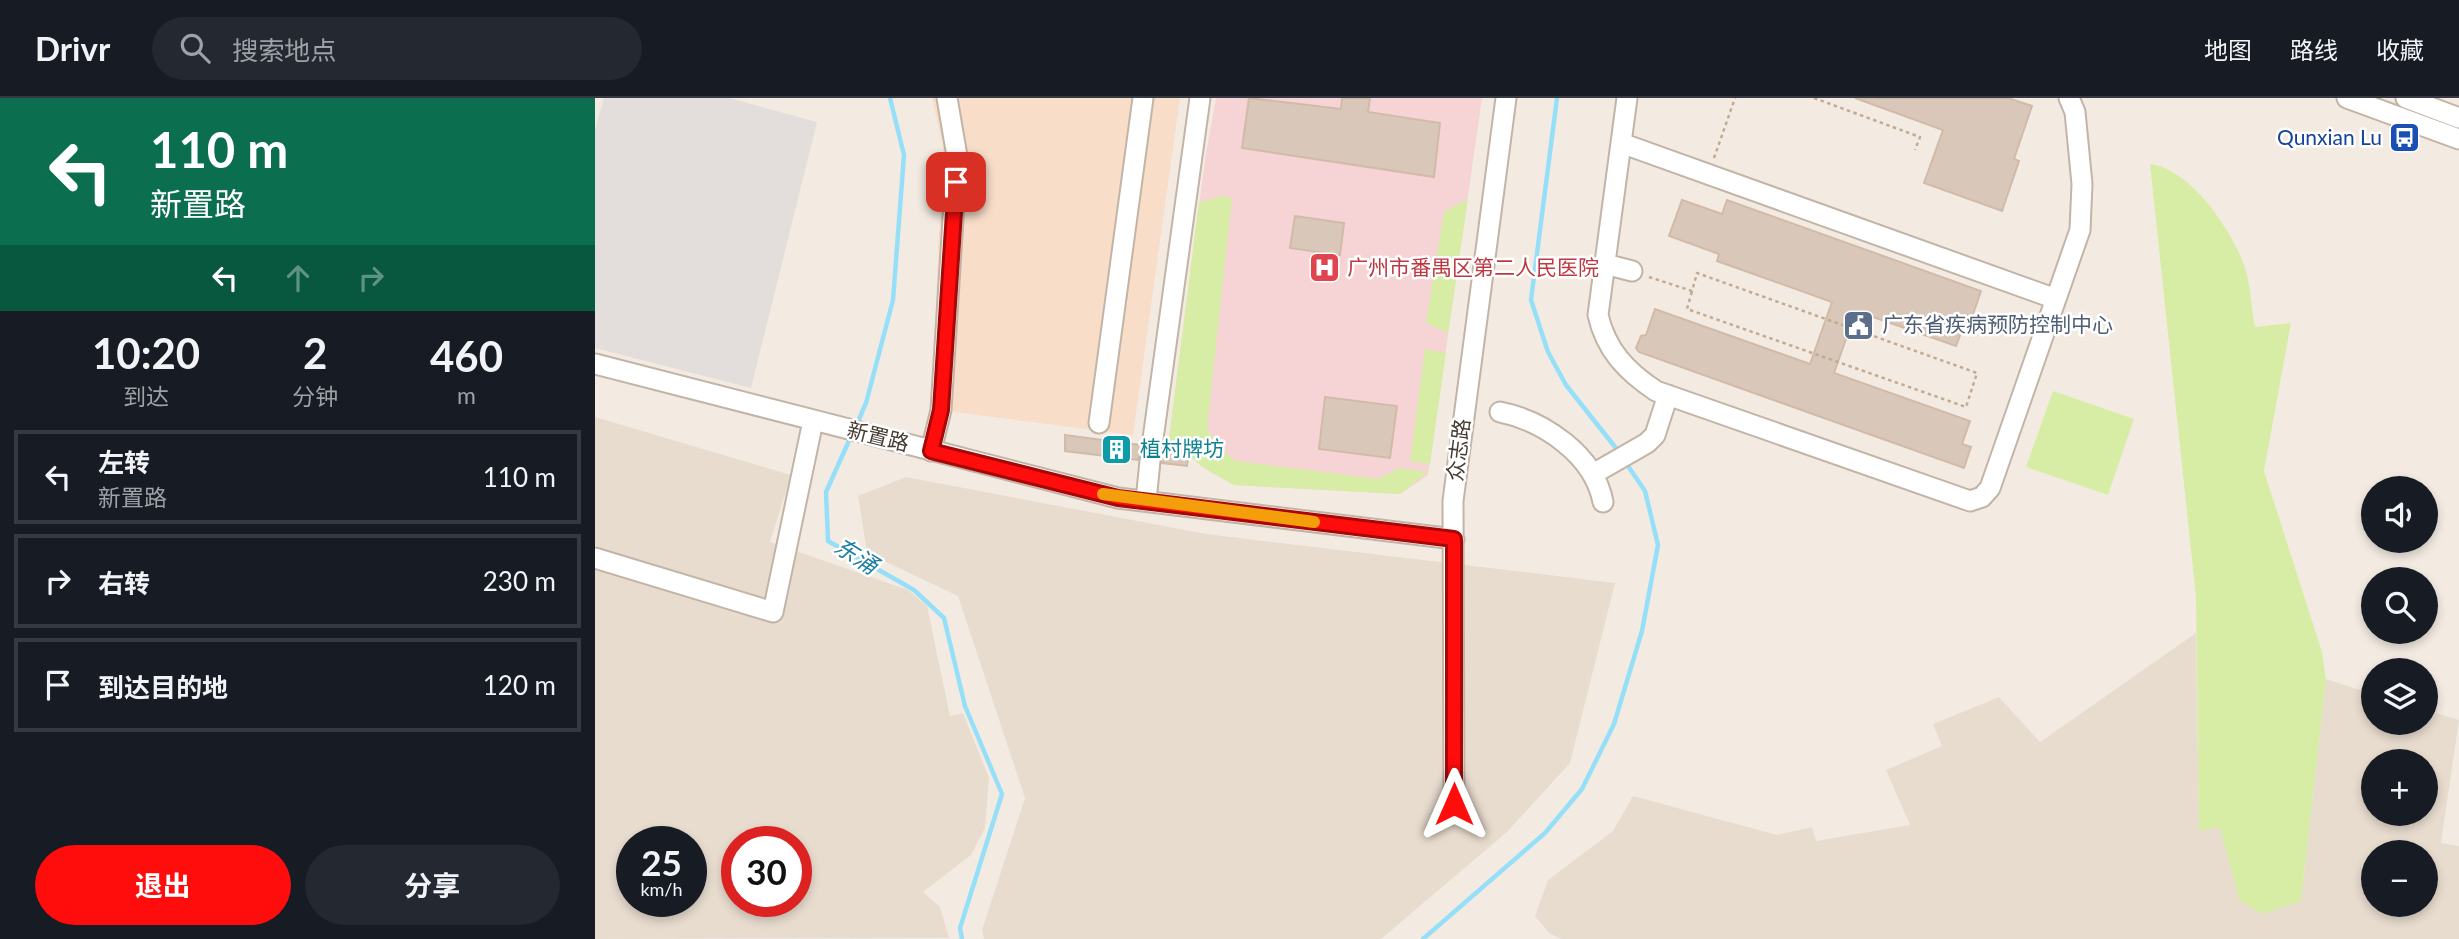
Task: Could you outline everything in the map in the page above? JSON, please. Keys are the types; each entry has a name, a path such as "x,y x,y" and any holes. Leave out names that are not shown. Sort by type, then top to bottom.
{"street":[{"path":"931,451 941,410 957,156 947,98"},
{"path":"1099,423 1143,98"},
{"path":"1146,501 1201,98"},
{"name":"众志路","path":"1454,804 1453,501 1506,98"},
{"path":"1627,98 1598,315 1603,337 1633,376 1668,395 1970,501 1982,497 1990,488 2080,230 2083,208 2075,112 2069,98"},
{"path":"2347,98 2459,139"},
{"path":"2406,98 2459,118"},
{"path":"1621,143 2056,299"},
{"path":"1605,264 1632,271"},
{"name":"新置路","path":"595,364 1118,498 1454,539"},
{"path":"1593,474 1647,443 1655,435 1668,395"},
{"path":"1500,412 1527,418 1555,435 1593,474 1604,502"},
{"path":"595,558 773,612 813,421"}],"path":[{"path":"1709,174 1735,98"},
{"path":"1814,98 1920,137 1915,150"},
{"path":"1632,271 1692,291"},
{"path":"1697,273 1977,373 1966,407 1687,309 1692,291 1697,273"}],"shaded area":[{"path":"604,98 729,98 817,122 751,388 595,348 595,129"},
{"path":"932,98 1180,98 1133,435 931,409 943,147"},
{"name":"广州市番禺区第二人民医院","path":"1216,98 1482,98 1428,475 1400,494 1234,485 1204,468 1169,439 1205,160"},
{"path":"595,417 791,475 770,542 908,590 927,606 950,716 963,713 989,778 985,828 971,855 923,892 940,907 949,938 595,939"},
{"path":"906,477 1206,534 1615,583 1570,763 1507,832 1381,939 984,939 982,930 1025,798 958,596 867,553 858,496"},
{"path":"2196,633 2199,831 2220,827 2239,900 2301,901 2326,679 2361,690 2361,735 2438,735 2438,714 2459,720 2441,843 2459,846 2459,939 1561,939 1549,933 1535,916 1548,880 1613,831 1633,796 1777,835 1812,827 1816,841 1910,825 1886,770 1942,746 1933,724 1999,697 2040,742"}],"green space":[{"path":"2150,164 2165,168 2194,189 2231,237 2249,282 2255,327 2291,323 2264,471 2322,652 2326,679 2301,901 2262,914 2239,900 2220,827 2199,831 2196,597"},
{"path":"1223,196 1232,198 1207,428 1217,446 1236,461 1378,479 1399,468 1428,472 1400,494 1234,485 1204,468 1169,439 1199,202"},
{"path":"1468,199 1448,333 1426,323 1444,212"},
{"path":"1425,349 1446,353 1430,464 1410,461"},
{"path":"2053,391 2134,419 2108,495 2026,467"}],"building":[{"path":"1249,98 1341,109 1342,98 1370,98 1368,112 1440,123 1434,177 1242,148"},
{"path":"1855,98 2008,98 2032,106 2014,159 2019,161 2002,211 1924,183 1943,130"},
{"path":"1682,200 1722,214 1727,200 1981,291 1972,317 1968,315 1956,346 1856,311 1834,373 1970,421 1962,444 1971,447 1964,468 1639,352 1636,348 1641,336 1646,335 1655,309 1810,364 1832,302 1717,261 1719,254 1669,236"},
{"path":"1295,216 1344,223 1340,255 1290,248"},
{"path":"1325,397 1397,406 1390,458 1319,449"},
{"name":"植村牌坊","path":"1065,435 1140,445 1142,452 1138,460 1065,451"},
{"path":"1164,448 1189,451 1187,466 1162,463 1160,455"}],"waterway":[{"name":"东涌","path":"856,426 866,403 893,300 904,155 890,98"},
{"path":"1557,98 1531,300 1548,352 1566,385 1619,452"},
{"name":"东涌","path":"852,434 826,492 828,541 914,590 944,618 965,706 1002,794 960,928 962,939"},
{"path":"1423,939 1545,833 1582,789 1614,724 1642,631 1658,545 1645,491 1626,463"}],"slow traffic":[{"path":"1103,494 1314,522"}],"place":[{"name":"Qunxian Lu","path":"2405,138"},
{"name":"广州市番禺区第二人民医院","path":"1324,268"},
{"name":"广东省疾病预防控制中心","path":"1859,325"},
{"name":"植村牌坊","path":"1117,449"}],"route":[{"path":"956,182 941,410 931,451 1118,498 1454,539 1454,804"}]}
